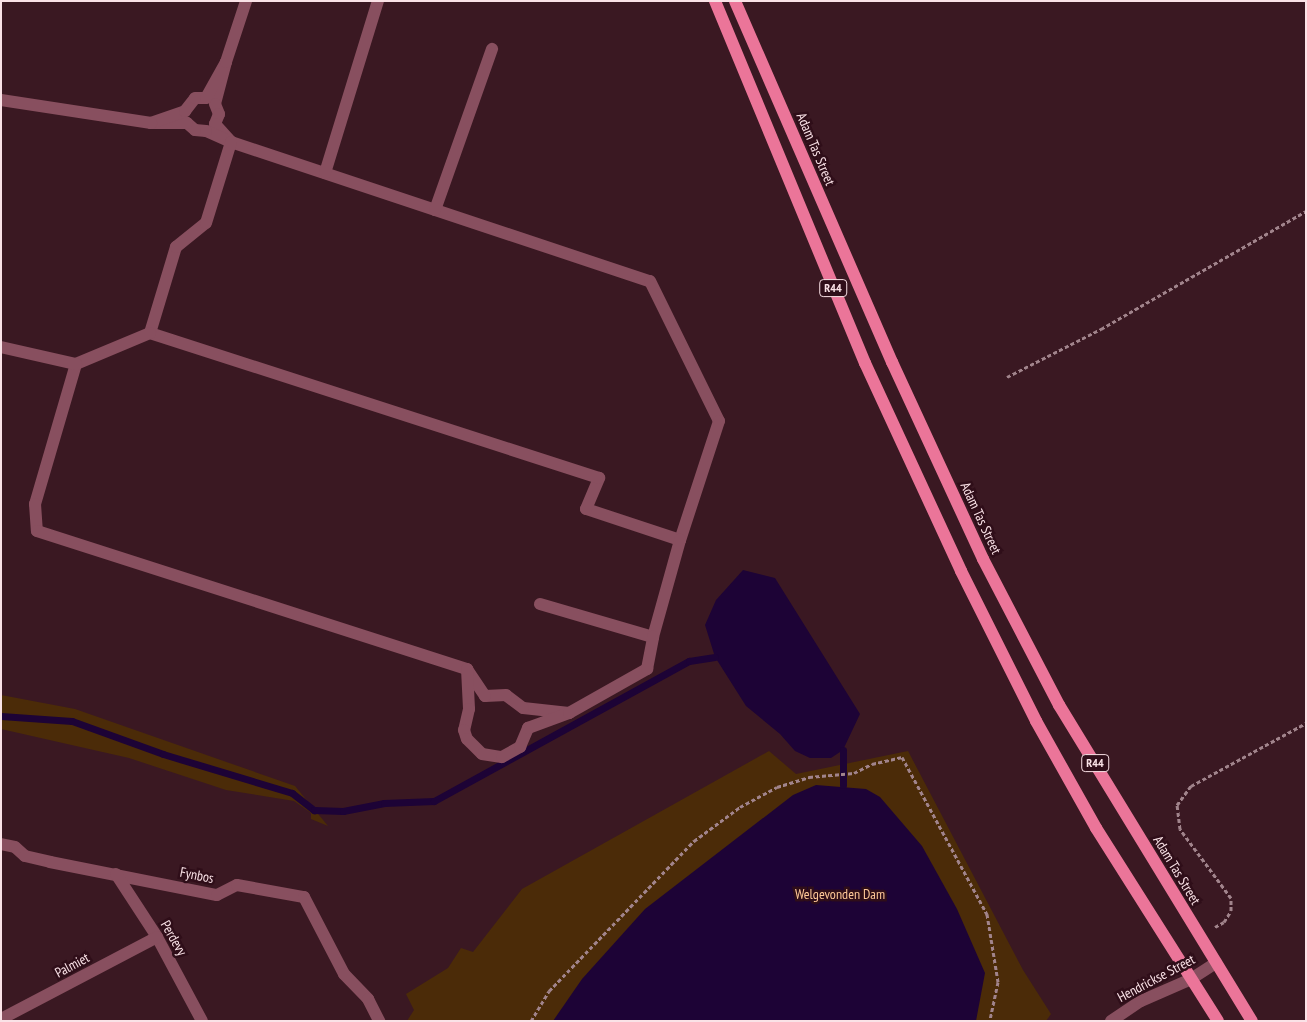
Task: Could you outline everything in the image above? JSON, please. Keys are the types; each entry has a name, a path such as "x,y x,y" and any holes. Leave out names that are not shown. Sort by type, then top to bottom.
{"main road":[{"name":"R44","path":"715,1 915,477 1036,721 1096,828 1218,1021"},
{"name":"Adam Tas Street","path":"735,1 892,362 983,559 1059,705 1252,1021"}],"street":[{"path":"231,142 215,124 219,114 215,104 226,62 246,1"},
{"path":"325,173 378,1"},
{"path":"435,210 492,49"},
{"path":"151,123 184,111 195,98 206,98 226,62"},
{"path":"1,100 151,123 186,123 195,130 206,131 231,142 650,281 720,421 680,540 653,637 647,669 570,714 528,728 526,738 512,754 491,757 482,754 470,744 464,730 469,709 467,669"},
{"path":"150,333 176,246 206,223 231,142"},
{"path":"1,347 76,364 150,333 598,478 586,509 680,540"},
{"path":"76,364 35,504 38,531 467,669 485,696 506,695 523,708 570,714"},
{"path":"540,604 653,637"},
{"name":"Fynbos","path":"1,844 15,847 25,856 217,894 237,885 304,897 344,974 368,999 379,1021"},
{"name":"Perdevy","path":"116,874 157,937 202,1021"},
{"name":"Palmiet","path":"1,1019 157,937"},
{"name":"Hendrickse Street","path":"1111,1021 1141,1000 1191,979 1216,963"}],"path":[{"path":"1007,377 1101,329 1306,211"},
{"path":"1198,934 1224,922 1231,911 1231,898 1180,829 1178,805 1191,786 1306,723"},
{"path":"532,1021 549,990 694,841 758,795 810,777 854,773 872,764 902,757 987,914 998,982 990,1021"}],"green space":[{"path":"1,695 75,709 295,786 328,826 311,819 311,813 294,801 226,790 129,758 1,729"},
{"name":"Welgevonden Dam","path":"769,751 796,774 908,751 1023,970 1051,1014 1046,1021 407,1021 414,1010 406,994 448,968 461,948 473,952 522,889"}],"shaded area":[{"path":"743,570 775,578 860,714 843,750 831,758 810,758 795,751 780,734 746,706 715,657 705,625 716,600"},
{"path":"816,785 866,789 880,797 922,846 957,909 985,973 976,1021 553,1021 582,979 645,909 793,795"}],"waterway":[{"path":"1,716 72,721 163,754 292,793 314,810 343,811 384,803 434,801 689,661 715,657"},
{"path":"843,750 843,785"}]}
